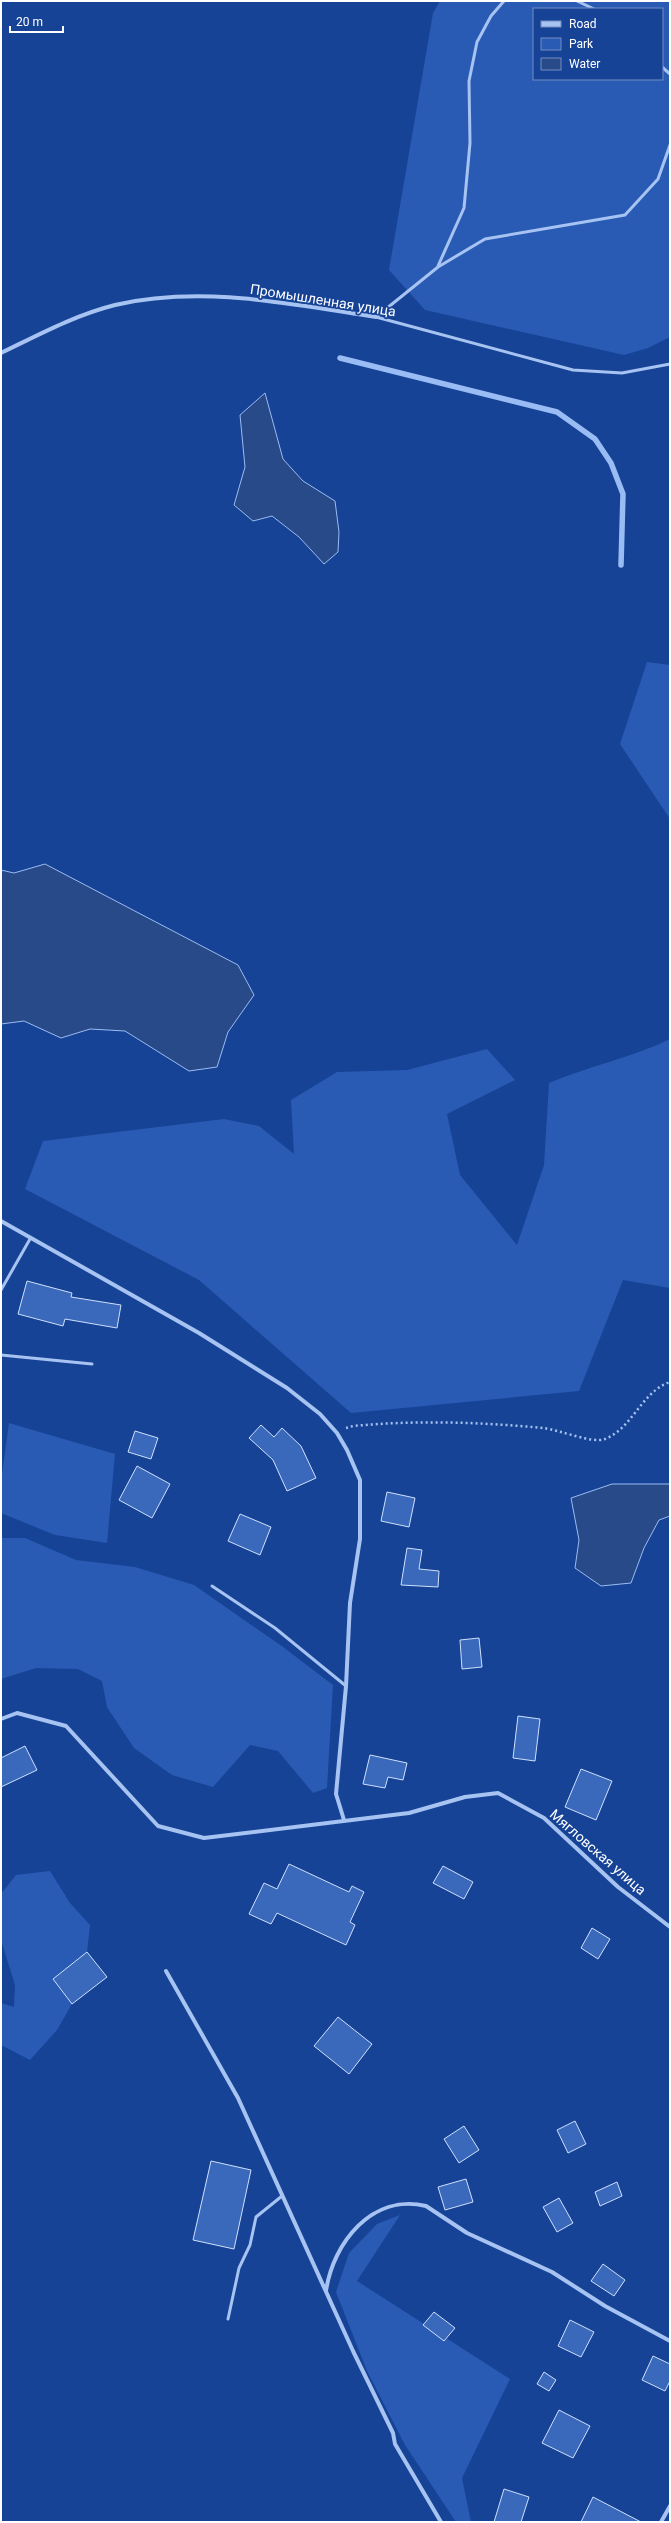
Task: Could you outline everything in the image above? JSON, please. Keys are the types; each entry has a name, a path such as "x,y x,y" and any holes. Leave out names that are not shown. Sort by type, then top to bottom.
{"street":[{"name":"Промышленная улица","path":"1,353 75,318 114,306 152,298 209,295 260,300 376,317"},
{"path":"1,1222 199,1333 287,1388 320,1414 337,1433 360,1480 360,1539 350,1602 346,1686 336,1794 344,1820"},
{"name":"Мягловская улица","path":"1,1719 17,1713 66,1726 158,1826 204,1838 409,1813 465,1797 498,1793 544,1818 618,1887 670,1927"},
{"path":"166,1971 238,2098 326,2292 393,2432 395,2444 441,2522"},
{"path":"326,2292 331,2268 351,2232 359,2223 378,2212 416,2204 426,2206 478,2239 552,2272 605,2306 670,2341"},
{"path":"661,2522 670,2506"}],"lane":[{"path":"438,267 464,208 470,144 469,81 477,42 492,16 504,1"},
{"path":"577,1 592,8"},
{"path":"376,317 438,267 485,240 625,215 658,179 670,145"},
{"name":"Промышленная улица","path":"376,317 573,370 622,373 670,364"},
{"path":"1,1290 30,1239"},
{"path":"1,1355 92,1364"},
{"path":"212,1586 275,1628 346,1686"},
{"path":"228,2319 240,2268 250,2245 256,2217 282,2196"}],"path":[{"path":"337,1433 353,1426 395,1422 469,1422 546,1428 568,1432 589,1441 605,1440 622,1428 651,1392 670,1382"}],"green space":[{"path":"440,1 670,1 670,337 648,348 624,355 425,310 389,270 433,13"},
{"path":"647,662 670,665 670,819 620,744"},
{"path":"670,1039 670,1288 623,1280 579,1391 351,1413 199,1280 25,1189 43,1141 224,1119 259,1126 294,1154 291,1100 337,1072 407,1070 487,1049 515,1080 447,1114 460,1175 517,1245 544,1165 549,1083 640,1052"},
{"path":"9,1423 115,1454 107,1543 55,1535 1,1513 1,1482"},
{"path":"1,1538 25,1538 76,1560 135,1567 194,1585 283,1647 333,1685 327,1788 313,1793 278,1751 250,1745 213,1787 172,1775 134,1748 107,1707 102,1681 78,1669 36,1668 1,1679"},
{"path":"50,1871 70,1903 90,1925 87,1952 53,1979 72,2004 57,2030 30,2060 1,2045 1,2003 14,2007 15,1985 1,1940 1,1894 16,1875"},
{"path":"400,2215 357,2281 510,2379 462,2478 471,2522 456,2522 405,2445 367,2371 336,2292 349,2253 377,2224"}],"water":[{"path":"265,393 283,459 303,481 335,501 339,532 338,552 324,564 299,537 272,516 253,521 234,505 245,467 240,415"},
{"path":"45,864 238,965 254,995 228,1032 217,1067 189,1071 125,1031 90,1029 61,1038 24,1021 1,1024 1,870 14,873"},
{"path":"612,1484 670,1484 670,1516 659,1520 644,1548 631,1583 601,1586 575,1568 579,1540 571,1498"}],"building":[{"path":"27,1281 72,1293 71,1297 121,1305 117,1328 65,1319 63,1326 18,1314"},
{"path":"261,1425 274,1437 282,1428 301,1446 316,1478 287,1491 273,1460 249,1438"},
{"path":"135,1431 158,1438 151,1459 128,1452"},
{"path":"137,1466 170,1484 152,1518 119,1500"},
{"path":"387,1492 415,1498 409,1527 381,1521"},
{"path":"240,1514 271,1527 260,1555 228,1541"},
{"path":"407,1548 422,1550 419,1569 439,1571 438,1587 401,1585"},
{"path":"479,1638 482,1667 462,1669 460,1640"},
{"path":"518,1716 540,1719 535,1761 513,1758"},
{"path":"25,1746 37,1770 1,1787 1,1758"},
{"path":"370,1755 407,1763 403,1780 388,1777 385,1788 363,1784"},
{"path":"581,1769 612,1781 596,1820 565,1807"},
{"path":"289,1864 349,1892 352,1886 364,1892 350,1922 355,1925 346,1945 277,1913 271,1924 249,1914 264,1883 277,1889"},
{"path":"443,1866 473,1882 464,1899 433,1883"},
{"path":"592,1928 610,1939 598,1959 581,1948"},
{"path":"87,1952 107,1977 72,2004 53,1979"},
{"path":"338,2017 372,2044 349,2074 314,2046"},
{"path":"575,2121 586,2144 568,2153 557,2130"},
{"path":"464,2126 479,2150 459,2163 444,2139"},
{"path":"211,2161 251,2170 234,2249 193,2240"},
{"path":"466,2179 473,2202 445,2210 438,2187"},
{"path":"617,2182 622,2196 600,2206 595,2192"},
{"path":"559,2198 573,2223 557,2232 543,2207"},
{"path":"603,2264 625,2280 614,2296 591,2281"},
{"path":"434,2312 455,2328 444,2341 423,2325"},
{"path":"570,2320 594,2332 581,2357 558,2346"},
{"path":"653,2356 670,2364 670,2381 665,2391 642,2380"},
{"path":"544,2372 556,2380 549,2391 537,2384"},
{"path":"559,2410 590,2426 573,2458 542,2443"},
{"path":"504,2489 529,2497 521,2522 494,2522"},
{"path":"593,2497 641,2522 581,2522"}],"waterway":[{"path":"340,358 557,412 595,439 611,463 623,494 621,565"}]}
